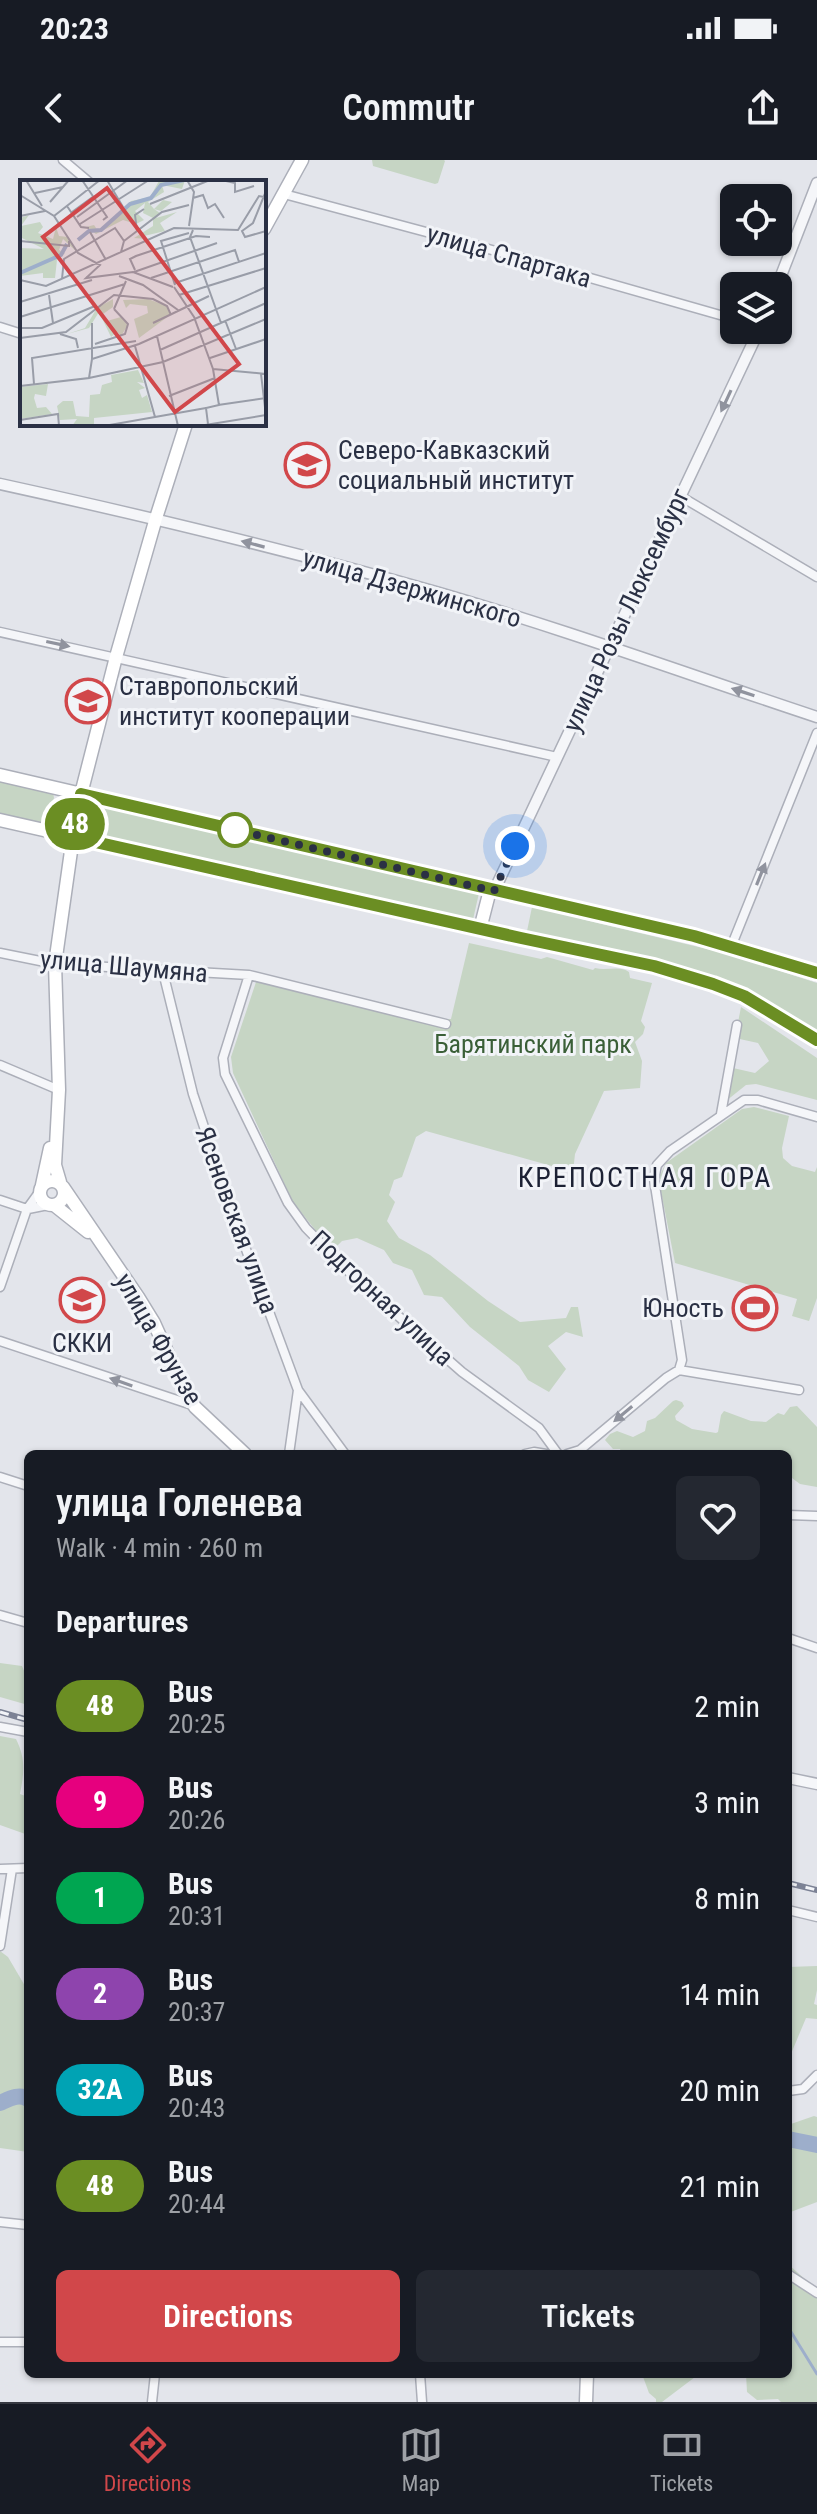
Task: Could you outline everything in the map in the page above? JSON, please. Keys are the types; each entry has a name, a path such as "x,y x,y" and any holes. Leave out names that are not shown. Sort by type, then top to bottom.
{"main road":[{"path":"266,226 302,160"},
{"path":"58,1096 41,1188 43,1201 51,1205 64,1198 55,1165 58,1096 50,963 81,794 116,657 185,426"},
{"path":"0,775 731,947 817,974"},
{"path":"0,820 654,966 713,984 759,1004 817,1040"},
{"path":"480,929 492,890"},
{"path":"41,1188 52,1181 61,1184"},
{"name":"улица Фрунзе","path":"61,1184 154,1323 195,1407 241,1450"},
{"name":"улица Фрунзе","path":"51,1205 89,1233 109,1255"},
{"path":"586,2402 587,2378"}],"street":[{"path":"63,160 87,180"},
{"path":"782,272 817,183"},
{"name":"улица Спартака","path":"284,194 720,315"},
{"path":"0,327 20,333"},
{"name":"улица Розы Люксембург","path":"492,890 752,344"},
{"name":"улица Дзержинского","path":"0,484 156,518 435,592 817,717"},
{"path":"680,496 817,577"},
{"path":"0,632 557,757"},
{"path":"731,947 817,733"},
{"name":"улица Шаумяна","path":"0,953 50,963 249,975 446,1024"},
{"name":"Ясеновская улица","path":"163,972 193,1094 234,1217 298,1390 342,1450"},
{"name":"Подгорная улица","path":"249,975 223,1058 225,1074 288,1203 306,1228 356,1279 462,1372 539,1428 555,1450"},
{"path":"721,1115 737,1025"},
{"path":"0,1065 58,1096"},
{"path":"679,1370 682,1360 655,1171 670,1151 737,1103 750,1099 817,1117"},
{"path":"0,1287 27,1209 41,1188"},
{"path":"0,1200 27,1209 51,1205"},
{"path":"0,1341 195,1407"},
{"path":"580,1450 679,1370 799,1390"},
{"path":"290,1450 298,1390"},
{"path":"0,1477 24,1485"},
{"path":"792,1515 814,1517"},
{"path":"0,1615 24,1622"},
{"path":"792,1639 817,1648"},
{"path":"0,1727 24,1731"},
{"path":"792,1779 817,1784"},
{"path":"0,1869 24,1868"},
{"path":"0,1946 12,1869"},
{"path":"792,1911 817,1917"},
{"path":"792,2090 803,2089 817,2075"},
{"path":"0,2222 24,2225"},
{"path":"792,2277 817,2293"},
{"path":"0,2342 24,2342"},
{"path":"152,2402 155,2378"},
{"path":"420,2378 422,2402"}],"green space":[{"path":"372,160 445,161 435,184 373,166"},
{"path":"0,780 53,792 49,814 53,827 0,824"},
{"path":"95,804 479,893 472,924 88,835"},
{"path":"532,907 728,954 817,983 817,1035 758,999 526,936"},
{"name":"Барятинский парк","path":"469,943 541,959 547,957 593,970 622,969 629,972 630,978 652,983 641,1021 645,1027 643,1034 635,1042 642,1061 640,1088 604,1091 575,1154 573,1172 426,1131 416,1137 402,1177 394,1180 389,1195 395,1202 387,1221 399,1238 430,1255 520,1322 566,1318 571,1307 578,1307 583,1337 566,1332 548,1346 566,1369 549,1392 528,1380 519,1366 470,1327 442,1297 424,1295 412,1270 393,1263 384,1250 357,1238 342,1241 332,1251 293,1202 233,1073 231,1057 256,982 415,1021 451,1019"},
{"path":"741,1007 817,1058 817,1100 756,1084 746,1085 726,1101 733,1068 755,1073 769,1061 758,1043 735,1038"},
{"path":"754,1107 789,1116 782,1148 783,1158 792,1166 815,1172 817,1167 817,1298 809,1321 792,1316 797,1299 675,1263 660,1186 660,1175 666,1163 742,1109"},
{"path":"673,1401 682,1402 684,1406 675,1416 676,1420 692,1429 716,1433 724,1411 751,1421 766,1422 778,1413 784,1415 790,1407 797,1406 817,1427 817,1487 800,1484 792,1478 792,1450 620,1450 613,1449 605,1440 617,1431 633,1437 645,1431 647,1421 655,1418"},
{"path":"0,1663 22,1666 24,1704 0,1697"},
{"path":"0,1736 16,1739 23,1760 20,1794 24,1796 24,1834 0,1825"},
{"path":"0,1951 8,1957 24,1984 24,2151 0,2148"},
{"path":"817,1966 814,2004 817,2005 817,2019 806,2018 792,2051 792,1967"},
{"path":"817,2117 817,2202 792,2211 792,2124"},
{"path":"792,2268 817,2290 817,2402 757,2400 747,2392 746,2378 792,2378"},
{"path":"643,2378 694,2378 662,2402 656,2402"}],"waterway":[{"path":"0,2103 10,2098 24,2097"},
{"path":"792,2140 817,2145"},
{"path":"792,2333 817,2374"}],"railway":[{"path":"0,1712 24,1719"},
{"path":"792,1884 817,1890"}],"bus line":[{"name":"48","path":"817,973 694,936 81,794 73,837 654,966 744,996 817,1040"}],"place":[{"name":"Северо-Кавказский социальный институт","path":"307,465"},
{"name":"Ставропольский институт кооперации","path":"88,701"},
{"name":"СККИ","path":"82,1300"},
{"name":"Юность","path":"755,1308"}],"district":[{"name":"КРЕПОСТНАЯ ГОРА","path":"645,1177"}],"route":[{"path":"235,830 232,829 494,891 515,846"}]}
